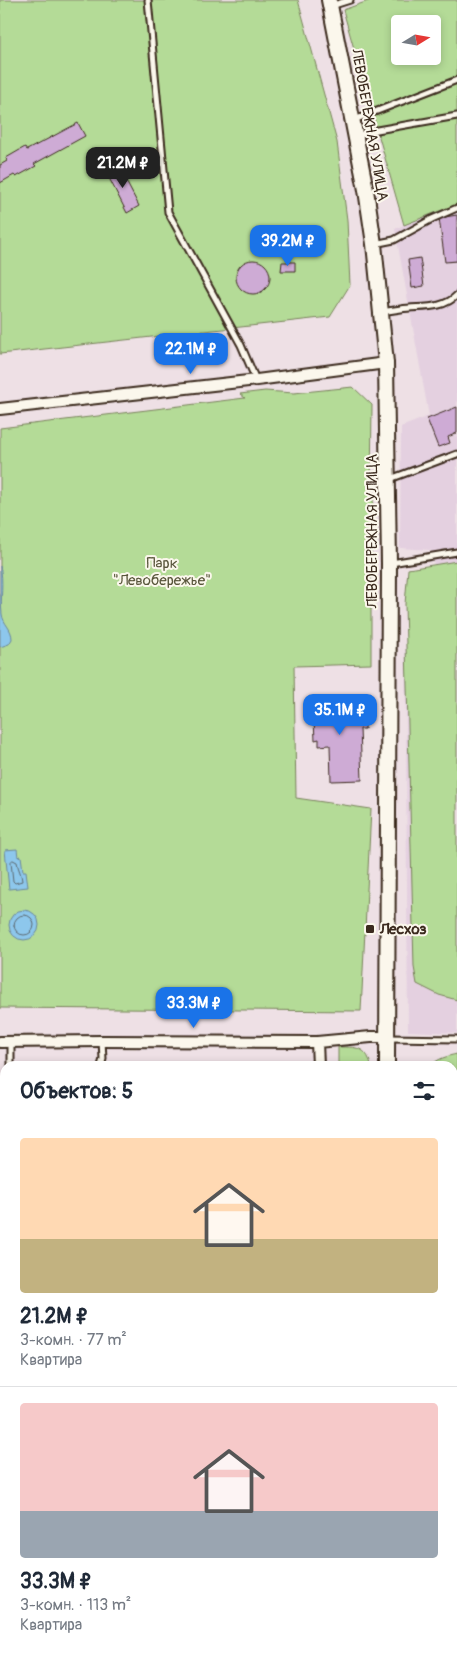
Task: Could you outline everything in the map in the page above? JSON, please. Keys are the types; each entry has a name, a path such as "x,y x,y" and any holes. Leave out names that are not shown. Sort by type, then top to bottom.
{"main road":[{"name":"ЛЕВОБЕРЕЖНАЯ УЛИЦА","path":"330,3 357,136 374,244 386,363 389,563 387,1061"}],"street":[{"path":"0,409 386,363"},
{"path":"5,1042 317,1042 371,1037 386,1038"},
{"path":"317,1042 318,1061"}],"lane":[{"path":"148,0 168,212 241,345 256,380"},
{"path":"330,3 350,0"},
{"path":"354,120 457,80"},
{"path":"357,136 377,130 457,116"},
{"path":"374,244 394,240 432,219 457,208"},
{"path":"381,312 434,306 448,302 457,295"},
{"path":"388,479 457,454"},
{"path":"389,563 457,552"},
{"path":"386,1038 457,1039"},
{"path":"102,1041 102,1061"},
{"path":"5,1042 10,1061"}],"shaded area":[{"path":"371,0 457,0 457,1033 408,1031 405,604 408,569 434,565 431,550 400,548 401,427 429,416 395,229 404,225 343,10"}],"green space":[{"path":"0,0 298,0 337,142 347,220 350,285 330,317 0,354"},
{"path":"371,0 457,0 457,204 404,225 343,10"},
{"name":"Парк \"Левобережье\"","path":"353,387 372,405 371,664 294,666 296,798 371,809 361,1011 0,1008 0,428 245,398 240,394 265,391 294,393"},
{"path":"457,561 457,1000 439,995 417,984 414,967 405,604 408,569"},
{"path":"338,1047 359,1049 367,1055 370,1061 338,1061"},
{"path":"457,1054 457,1061 438,1061"}],"water":[{"path":"0,566 2,614 11,632 12,639 9,644 0,647"},
{"path":"17,849 18,857 21,856 23,871 26,871 28,887 9,889 5,850"},
{"path":"24,910 35,914 39,925 35,936 24,940 13,936 9,925 13,914"}],"building":[{"path":"78,123 85,136 34,164 36,166 0,183 0,165 7,161 6,158 25,147 27,150"},
{"path":"118,166 139,206 127,213 106,172"},
{"path":"457,215 457,261 445,262 439,218"},
{"path":"420,258 424,286 412,288 408,260"},
{"path":"253,260 260,261 265,265 269,270 269,284 265,289 260,293 253,294 246,293 241,289 237,284 236,277 237,270 241,265 246,261"},
{"path":"282,262 295,262 295,271 281,271"},
{"path":"457,407 457,433 448,437 450,443 438,447 427,419"},
{"path":"358,698 360,723 365,722 365,729 360,729 362,780 331,781 330,745 319,746 319,739 315,740 313,700"}],"place":[{"name":"Лесхоз","path":"370,929"}]}
